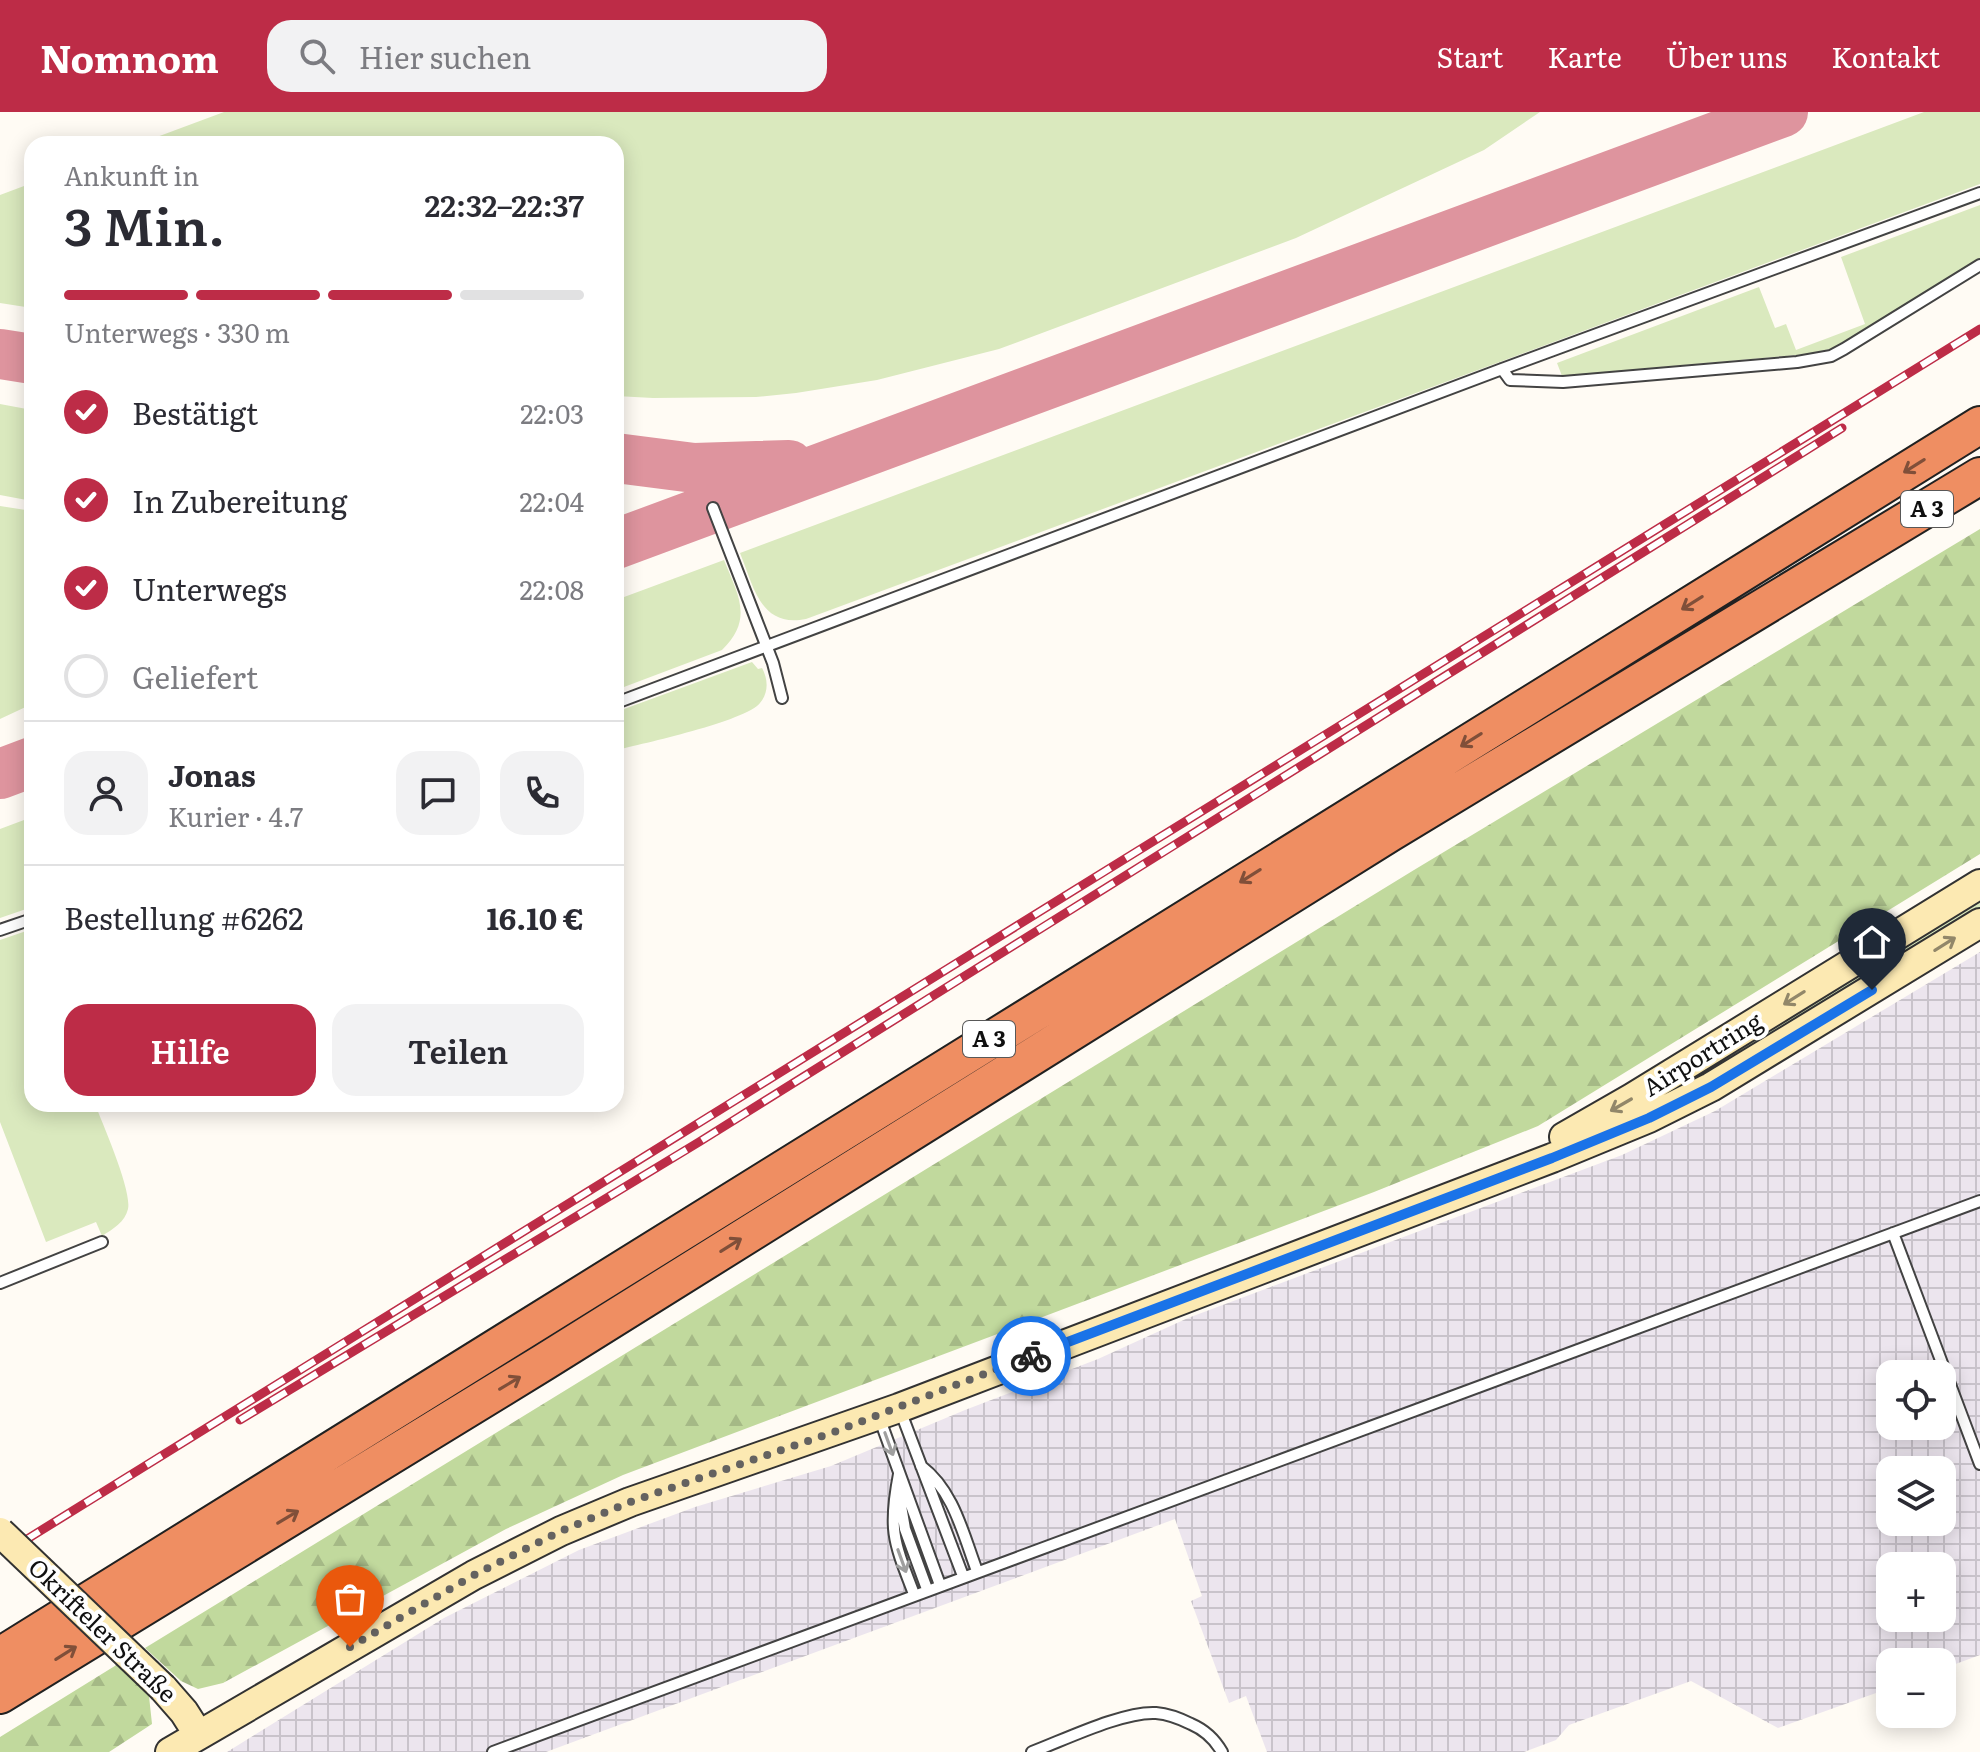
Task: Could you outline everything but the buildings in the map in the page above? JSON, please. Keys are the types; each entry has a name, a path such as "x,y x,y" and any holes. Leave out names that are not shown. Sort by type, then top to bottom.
{"highway":[{"name":"A 3","path":"0,1656 1980,425"},
{"name":"A 3","path":"0,1695 544,1362 1390,833 1980,476"}],"street":[{"name":"Airportring","path":"1416,1208 1536,1152 1632,1098 1980,884"},
{"name":"Airportring","path":"170,1752 474,1575 561,1531 630,1502 888,1411 1565,1153 1649,1118 1711,1087 1980,923"},
{"name":"Okrifteler Straße","path":"0,1532 163,1688 198,1734"}],"lane":[{"path":"624,700 1502,369 1980,193"},
{"path":"1502,369 1510,380 1563,382 1797,362 1831,356 1980,265"},
{"path":"713,508 767,647 782,698"},
{"path":"0,930 24,922"},
{"path":"493,1752 1980,1201"},
{"path":"1893,1233 1980,1464"},
{"path":"0,1283 102,1242"},
{"path":"888,1411 920,1464 963,1576"},
{"path":"888,1411 899,1472 900,1511 927,1589"},
{"path":"920,1464 935,1476 946,1492 977,1571"},
{"path":"899,1472 940,1585"},
{"path":"899,1472 892,1510 892,1531 914,1594"},
{"path":"1032,1752 1122,1719 1153,1713 1176,1716 1203,1729 1222,1752"}],"shaded area":[{"path":"1980,952 1980,1655 1956,1664 1956,1648 1876,1648 1876,1693 1778,1728 1691,1681 1569,1725 1556,1740 1524,1752 1267,1752 1246,1696 1229,1703 1191,1601 1202,1596 1175,1519 546,1752 227,1752 444,1618 579,1550 695,1507 831,1466 1098,1359 1188,1318 1622,1155 1715,1111"}],"green space":[{"path":"224,112 1540,112 1484,150 1296,238 999,349 877,380 756,397 624,396 624,136 160,136"},
{"path":"1924,112 1980,112 1980,184 806,619 791,620 769,611 750,579 740,553"},
{"path":"24,186 24,307 0,303 0,195"},
{"path":"1980,205 1980,258 1834,348 1809,354 1562,376 1557,363 1759,287 1775,328 1786,324 1796,350 1865,324 1841,257"},
{"path":"0,404 24,408 24,500 0,495"},
{"path":"0,506 24,510 24,708 0,719"},
{"path":"1980,529 1980,854 1538,1126 1374,1192 623,1475 506,1529 223,1683 198,1689 181,1681 145,1648 1414,870"},
{"path":"724,560 738,596 738,628 722,650 624,687 624,597"},
{"path":"752,662 758,669 762,668 767,686 760,703 735,717 624,748 624,709"},
{"path":"24,820 24,910 0,918 0,829"},
{"path":"1980,896 1980,910 1685,1090 1602,1127"},
{"path":"24,932 24,1112 98,1112 110,1141 126,1188 128,1209 118,1225 102,1236 96,1222 46,1242 0,1122 0,940"},
{"path":"118,1664 149,1696 152,1724 109,1752 0,1752 0,1737"}],"taxiway":[{"path":"624,541 1783,112"},
{"path":"0,354 24,358"},
{"path":"624,459 694,468 789,465"},
{"path":"0,774 24,765"}],"railway":[{"path":"24,1541 1980,329"},
{"path":"240,1420 699,1142 1842,428"}],"way so far":[{"path":"350,1647 474,1575 561,1531 630,1502 834,1432 1031,1356"}],"route":[{"path":"1031,1356 1552,1158 1649,1118 1711,1087 1872,990"}]}
